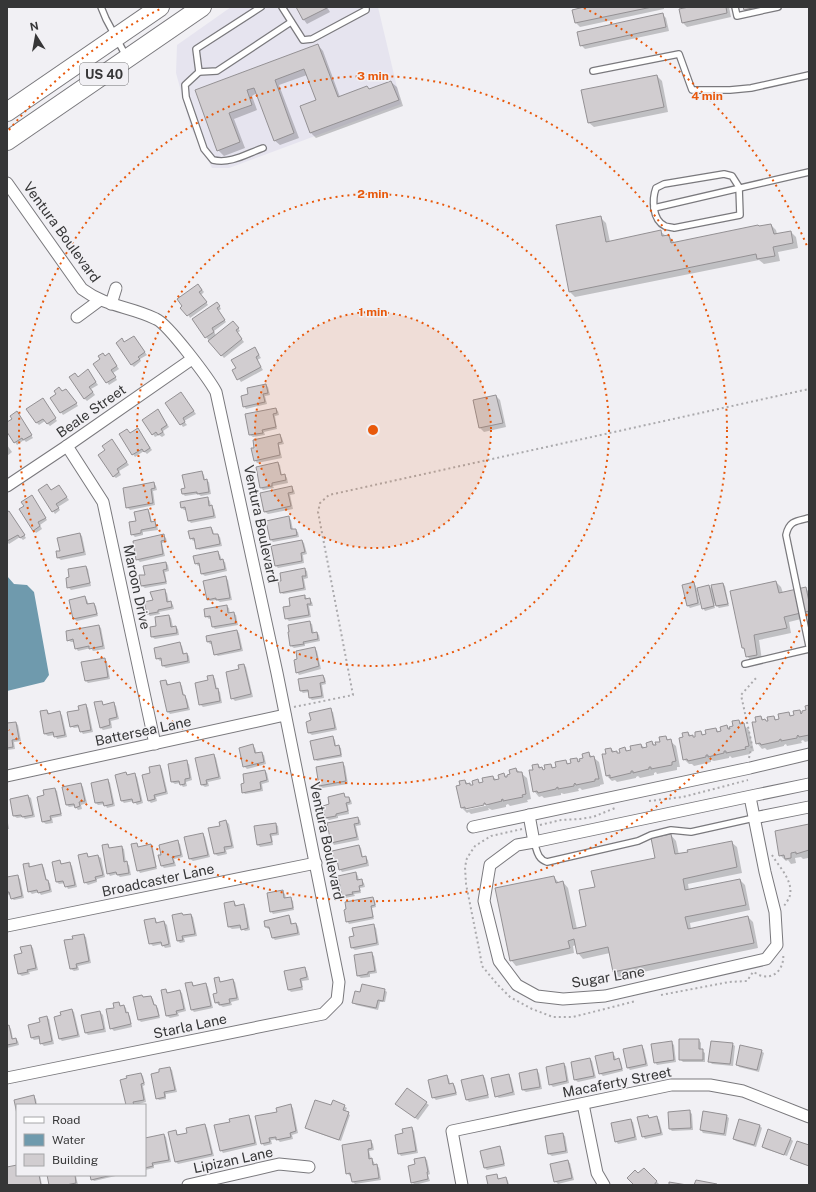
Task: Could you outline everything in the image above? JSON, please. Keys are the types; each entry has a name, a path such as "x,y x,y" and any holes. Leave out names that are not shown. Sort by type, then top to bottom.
{"main road":[{"name":"US 40","path":"7,112 160,7"},
{"name":"US 40","path":"7,141 202,7"}],"street":[{"name":"Ventura Boulevard","path":"7,183 82,289 100,300 158,319 212,383 218,400 285,712 336,962"},
{"path":"111,304 116,288"},
{"path":"77,318 100,300"},
{"name":"Beale Street","path":"7,486 192,359"},
{"name":"Maroon Drive","path":"67,446 103,502 155,744"},
{"name":"Battersea Lane","path":"7,776 155,744 285,712"},
{"path":"473,827 809,754"},
{"name":"Sugar Lane","path":"750,796 775,912 777,945 766,959 605,996 563,999 537,996 517,985 499,961 484,901 490,864 517,845 534,842 750,796 809,784"},
{"path":"754,818 809,807"},
{"path":"528,815 534,842"},
{"name":"Broadcaster Lane","path":"7,926 316,863"},
{"name":"Starla Lane","path":"7,1078 323,1014 337,1000 339,982 336,962"},
{"name":"Macaferty Street","path":"462,1185 452,1131 671,1085 710,1085 743,1090 809,1117"},
{"path":"583,1104 597,1173 604,1185"},
{"name":"Lipizan Lane","path":"188,1185 279,1164 309,1167"}],"lane":[{"path":"101,7 115,38 127,58"},
{"path":"199,72 196,49 261,7"},
{"path":"282,7 303,40 312,39 366,10 366,7"},
{"path":"735,7 737,16 778,7"},
{"path":"263,148 230,161 220,162 213,160 204,148 186,98 185,85 199,72 217,71 291,22"},
{"path":"593,71 679,54 692,90 730,90 751,88 809,75"},
{"path":"654,208 739,187 809,172"},
{"path":"724,174 732,176 739,187 740,215 674,228 664,225 656,216 654,208 654,195 656,188 664,184 724,174"},
{"path":"809,518 793,522 788,527 786,535 809,646"},
{"path":"745,664 809,649"},
{"path":"534,842 539,857 542,861 547,862 638,841 651,834 671,830 691,832 754,818"}],"path":[{"path":"285,712 353,695 318,512 320,503 329,495 809,389"},
{"path":"642,802 683,797 753,779 748,760 752,745 741,695 757,677"},
{"path":"621,806 593,817 561,820 491,836 475,846 467,858 465,868 466,884 482,966 510,997 532,1009 553,1017 573,1017 640,999"},
{"path":"769,849 787,877 790,887 790,895 784,908"},
{"path":"655,996 729,982 747,981 754,972 763,976 772,976 778,972 782,966 784,956 783,948"}],"shaded area":[{"path":"231,7 378,7 401,104 229,168 212,168 191,128 176,73 177,45"}],"water":[{"path":"7,576 14,584 27,585 34,592 49,675 44,682 7,691"}],"building":[{"path":"296,7 326,7 327,8 303,20"},
{"path":"584,7 652,7 575,23 572,10"},
{"path":"689,7 726,7 727,13 682,23 679,9"},
{"path":"743,7 756,7 744,10"},
{"path":"663,13 666,27 580,46 577,32"},
{"path":"318,44 338,97 367,86 369,89 391,81 399,100 310,133 300,106 316,100 304,69 275,80 294,133 274,141 254,88 247,90 252,105 229,113 240,142 217,151 195,90"},
{"path":"657,75 664,107 588,123 581,90"},
{"path":"601,216 606,242 661,230 662,236 669,235 671,243 758,225 771,224 774,234 791,231 793,243 773,247 775,256 757,259 756,254 569,292 556,225"},
{"path":"198,284 202,290 199,292 207,302 187,316 180,308 182,306 177,299"},
{"path":"217,302 220,306 217,308 225,320 212,328 214,332 205,338 192,319"},
{"path":"233,321 239,328 236,330 242,339 221,356 208,341"},
{"path":"134,336 145,352 138,357 140,359 131,365 116,343 122,338 124,342"},
{"path":"255,347 259,355 256,357 261,367 237,380 232,370 236,368 231,360"},
{"path":"103,353 105,356 109,353 117,366 111,370 116,377 106,383 93,364 100,359 98,356"},
{"path":"88,369 96,382 89,387 93,392 84,399 69,377 75,373 78,377"},
{"path":"266,384 268,393 263,394 265,402 243,407 241,396 248,394 247,388"},
{"path":"59,387 62,391 66,389 77,403 60,413 50,398 56,394 54,391"},
{"path":"181,392 194,411 183,418 185,422 180,425 165,403"},
{"path":"496,395 503,423 479,428 473,400"},
{"path":"43,398 56,418 47,424 43,419 36,423 26,409"},
{"path":"276,408 277,413 273,414 276,427 262,430 263,433 249,435 245,414"},
{"path":"158,409 167,425 161,429 163,432 158,435 156,432 152,435 142,420"},
{"path":"17,411 32,435 23,440 22,438 14,443 7,432 7,422 12,419 10,416"},
{"path":"138,428 150,448 144,452 142,449 132,455 119,434 127,429 130,433"},
{"path":"280,434 282,442 278,443 280,455 254,461 251,448 254,448 253,440"},
{"path":"112,439 127,462 117,469 119,472 113,477 98,455 105,450 102,446"},
{"path":"278,462 281,475 285,474 286,480 272,483 272,486 260,488 256,467"},
{"path":"202,471 204,480 207,479 209,492 182,494 181,489 185,488 182,475"},
{"path":"154,482 155,488 151,489 153,503 126,508 123,488"},
{"path":"47,484 51,490 59,485 67,497 56,504 59,508 52,512 38,490"},
{"path":"292,486 293,492 288,493 291,506 264,512 260,493"},
{"path":"32,495 46,518 38,522 40,526 33,531 19,509 24,506 21,502"},
{"path":"208,497 209,506 212,505 214,516 188,521 185,507 181,508 180,502"},
{"path":"148,509 151,522 155,521 156,527 141,530 141,533 131,535 129,522 136,521 134,512"},
{"path":"9,511 25,535 20,538 18,535 7,541 7,512"},
{"path":"289,516 291,529 296,529 297,535 270,540 266,521"},
{"path":"211,527 213,534 218,534 220,544 196,549 194,538 190,539 188,531"},
{"path":"80,533 84,552 57,558 56,551 60,551 57,538"},
{"path":"164,534 165,540 161,541 163,554 136,560 133,541"},
{"path":"302,540 305,552 301,553 302,561 275,566 271,546"},
{"path":"218,551 220,560 223,559 225,569 201,574 199,563 195,564 193,556"},
{"path":"166,562 167,569 163,570 166,582 141,586 139,575 145,575 143,566"},
{"path":"86,566 90,583 67,588 66,578 69,577 68,569"},
{"path":"305,568 306,576 302,576 304,588 280,593 278,581 281,581 280,573"},
{"path":"226,576 230,598 216,600 216,598 207,600 203,581"},
{"path":"776,581 779,593 806,587 809,611 784,617 787,628 754,635 757,655 746,657 744,648 742,648 730,591"},
{"path":"694,582 698,603 687,606 682,585"},
{"path":"723,583 728,604 716,606 711,585"},
{"path":"709,585 714,606 702,609 697,588"},
{"path":"165,589 167,602 171,601 172,607 147,614 144,602 153,600 150,592"},
{"path":"305,595 305,599 310,598 311,604 307,604 309,615 285,619 283,607 290,606 289,598"},
{"path":"85,596 87,604 94,603 97,614 73,619 69,600"},
{"path":"227,605 228,613 234,612 236,623 212,627 210,616 205,617 204,609"},
{"path":"169,615 171,627 176,626 177,633 151,637 150,627 156,626 155,617"},
{"path":"310,621 312,633 317,632 318,639 303,642 304,644 290,646 288,625"},
{"path":"99,625 103,646 89,649 89,646 75,649 73,639 67,641 66,631"},
{"path":"237,630 241,649 214,655 211,641 207,642 206,636"},
{"path":"180,642 183,654 187,653 188,661 162,666 161,658 156,659 154,648"},
{"path":"315,647 319,666 296,673 294,660 297,659 296,651"},
{"path":"105,658 108,677 85,681 81,662"},
{"path":"244,664 251,694 231,699 226,672 239,669 238,665"},
{"path":"213,675 216,689 218,688 220,701 199,705 195,683 208,680 207,676"},
{"path":"323,675 325,682 320,683 322,696 309,698 308,690 300,691 298,679"},
{"path":"166,680 167,685 180,682 188,708 167,712 160,681"},
{"path":"102,701 103,705 114,702 117,717 109,719 110,725 100,728 94,702"},
{"path":"86,704 91,730 80,732 78,725 70,727 67,712 79,710 78,706"},
{"path":"809,705 809,735 799,737 798,735 797,738 781,741 781,739 779,741 761,745 760,743 756,744 752,722 756,722 755,717 761,716 762,720 765,719 768,721 767,717 774,716 775,720 779,719 778,714 789,712 790,716 794,715 793,711 800,710 801,714 802,711 806,710 805,706"},
{"path":"331,708 335,728 308,733 306,722 311,720 309,713"},
{"path":"47,710 48,714 60,711 65,735 54,737 53,732 44,734 40,711"},
{"path":"739,720 740,724 744,723 749,746 745,747 746,749 726,753 726,751 724,751 724,753 708,757 708,755 706,755 706,757 688,761 687,759 683,760 679,738 683,737 682,733 688,732 689,736 693,735 693,737 695,737 695,732 701,731 702,735 706,734 705,730 716,728 717,732 721,731 720,727 727,725 728,729 730,729 729,727 733,726 732,721"},
{"path":"16,722 19,739 12,740 13,747 7,748 7,723"},
{"path":"333,736 335,746 339,745 341,755 314,760 310,741"},
{"path":"666,736 667,740 671,739 676,761 672,762 672,765 651,769 651,767 649,767 649,769 633,773 633,771 631,771 631,773 610,778 610,775 606,776 602,754 606,754 605,749 611,748 612,752 617,751 617,753 620,753 619,749 625,747 626,751 631,750 630,746 641,744 642,748 647,747 646,743 652,741 653,745 656,745 655,742 660,742 659,737"},
{"path":"253,744 255,753 262,752 264,762 243,767 239,748"},
{"path":"589,752 590,757 594,756 599,779 576,785 575,783 574,786 558,789 558,787 556,789 538,793 537,791 533,792 529,770 533,770 532,765 538,764 539,768 542,767 543,770 545,769 544,765 551,764 552,768 556,767 555,762 566,760 567,764 571,763 570,759 577,758 578,762 580,761 579,759 583,758 582,754"},
{"path":"214,754 219,777 206,780 207,784 201,785 195,758"},
{"path":"187,760 190,778 185,779 185,784 180,785 179,781 171,782 168,764"},
{"path":"343,762 346,781 319,786 316,767"},
{"path":"160,765 166,792 154,795 155,799 148,801 142,775 150,773 149,767"},
{"path":"516,768 517,772 522,772 526,794 522,795 523,797 503,801 503,799 501,800 502,801 486,805 484,803 484,805 465,809 465,807 461,808 456,786 460,785 459,781 465,780 466,784 470,783 470,785 473,785 472,781 478,779 479,783 483,782 482,778 493,776 494,780 499,779 498,775 504,773 505,777 507,777 507,775 510,774 509,770"},
{"path":"265,770 267,780 260,782 261,789 242,793 241,784 244,783 243,774"},
{"path":"126,772 127,775 135,773 141,801 133,803 132,799 121,801 115,775"},
{"path":"108,779 113,804 104,806 103,802 95,803 91,783"},
{"path":"81,783 85,801 79,802 80,806 75,808 74,804 66,805 62,787"},
{"path":"55,788 61,814 50,816 51,820 42,822 37,797 44,795 43,790"},
{"path":"344,793 345,797 349,797 350,802 346,803 348,811 336,814 336,816 325,818 323,806 329,804 328,797"},
{"path":"28,795 33,815 22,817 21,815 13,816 10,799"},
{"path":"358,817 359,823 354,824 357,837 331,843 327,823"},
{"path":"226,820 232,846 224,847 225,852 214,854 208,828 220,826 219,822"},
{"path":"276,823 277,833 270,834 272,842 257,845 254,826"},
{"path":"809,824 809,850 796,854 796,852 791,853 791,858 785,859 784,855 779,856 775,831"},
{"path":"203,833 208,855 189,859 184,837"},
{"path":"671,834 675,854 688,852 687,850 732,841 737,867 683,879 685,890 740,879 746,905 685,917 688,929 748,916 754,943 613,972 608,947 577,954 574,939 568,941 570,948 510,961 495,888 554,876 556,883 563,881 573,929 586,926 579,890 595,887 591,871 655,858 651,838"},
{"path":"178,840 181,855 172,857 174,863 161,866 158,855 161,855 159,845"},
{"path":"137,843 138,847 151,844 156,867 137,871 131,844"},
{"path":"108,844 109,848 122,846 124,862 127,861 129,873 117,875 116,872 107,874 102,845"},
{"path":"359,845 362,857 366,856 367,863 339,870 337,860 334,861 332,851"},
{"path":"87,853 88,857 98,855 103,875 95,877 96,880 84,883 78,855"},
{"path":"60,860 61,864 70,862 75,885 65,887 63,881 56,882 52,862"},
{"path":"29,863 29,867 42,864 50,890 38,893 37,890 28,892 23,864"},
{"path":"356,872 357,880 362,879 363,885 359,886 360,891 342,896 338,876"},
{"path":"18,875 22,896 11,899 9,892 7,892 7,877"},
{"path":"283,890 284,898 291,897 293,908 270,912 267,893"},
{"path":"373,897 375,905 371,906 373,917 346,922 344,910 346,909 345,902"},
{"path":"234,901 235,906 244,904 248,928 241,930 240,925 228,927 224,903"},
{"path":"182,913 183,915 191,914 195,934 182,936 183,940 177,941 172,915"},
{"path":"289,915 291,924 296,923 298,933 272,938 269,927 265,927 264,921"},
{"path":"155,918 156,923 164,921 169,944 162,946 161,942 149,944 144,920"},
{"path":"374,924 377,943 351,948 349,937 354,936 352,928"},
{"path":"84,934 89,961 76,964 77,968 70,969 64,940 73,939 72,936"},
{"path":"31,945 36,968 27,970 28,972 18,974 14,955 22,953 20,947"},
{"path":"372,952 375,971 357,976 354,955"},
{"path":"305,967 307,977 300,979 302,987 288,990 284,971"},
{"path":"219,977 220,982 233,979 237,998 229,999 230,1003 219,1005 219,1002 215,1003 213,994 217,993 214,978"},
{"path":"192,982 193,986 206,983 211,1006 191,1010 185,983"},
{"path":"362,984 385,989 383,1001 378,1000 376,1008 352,1003 355,991 360,992"},
{"path":"166,989 167,993 180,990 184,1009 176,1011 177,1014 166,1016 161,990"},
{"path":"142,995 143,997 151,996 154,1005 156,1005 159,1016 138,1020 133,997"},
{"path":"119,1002 120,1006 124,1005 126,1013 128,1012 131,1024 110,1029 106,1009 114,1008 113,1003"},
{"path":"72,1009 78,1035 59,1039 54,1017 61,1015 60,1012"},
{"path":"100,1011 104,1029 85,1033 81,1015"},
{"path":"47,1016 52,1041 40,1044 39,1036 31,1038 28,1025 40,1022 39,1018"},
{"path":"9,1025 12,1039 16,1038 17,1043 7,1045 7,1026"},
{"path":"679,1039 699,1039 699,1049 703,1049 703,1060 679,1060"},
{"path":"672,1041 674,1060 654,1063 651,1044"},
{"path":"711,1041 733,1043 730,1064 708,1062"},
{"path":"642,1045 646,1064 627,1068 623,1049"},
{"path":"740,1045 762,1050 757,1070 736,1065"},
{"path":"613,1052 614,1060 619,1058 622,1069 599,1074 595,1056"},
{"path":"590,1058 594,1076 574,1080 571,1062"},
{"path":"564,1063 567,1081 549,1085 546,1067"},
{"path":"170,1067 175,1090 164,1092 165,1097 156,1099 151,1074 159,1072 159,1069"},
{"path":"537,1069 540,1087 522,1090 519,1073"},
{"path":"141,1073 144,1083 141,1084 144,1100 133,1102 134,1104 126,1104 120,1080 127,1078 126,1076"},
{"path":"509,1074 513,1092 495,1097 491,1078"},
{"path":"447,1075 449,1084 453,1083 456,1093 432,1098 428,1080"},
{"path":"483,1075 488,1095 466,1100 461,1080"},
{"path":"407,1088 427,1102 415,1118 395,1104"},
{"path":"34,1095 36,1104 16,1104 16,1109 14,1100"},
{"path":"315,1100 331,1105 333,1100 345,1105 343,1110 349,1112 339,1140 305,1128"},
{"path":"291,1104 296,1131 290,1133 291,1137 276,1140 276,1137 269,1138 270,1142 261,1144 255,1116 277,1112 276,1108"},
{"path":"690,1110 691,1128 669,1129 668,1112"},
{"path":"703,1111 727,1115 724,1134 700,1130"},
{"path":"249,1115 255,1143 220,1151 214,1125 230,1122 229,1119"},
{"path":"648,1115 649,1118 657,1116 661,1133 642,1137 637,1117"},
{"path":"631,1119 635,1137 615,1142 611,1123"},
{"path":"739,1119 760,1125 754,1145 733,1139"},
{"path":"205,1124 212,1154 175,1162 168,1132 176,1130 177,1135 187,1133 186,1128"},
{"path":"412,1127 416,1151 398,1154 395,1135 403,1133 402,1129"},
{"path":"768,1129 791,1138 784,1155 762,1147"},
{"path":"563,1133 566,1151 548,1154 545,1136"},
{"path":"164,1134 169,1160 152,1163 153,1166 146,1168 146,1138"},
{"path":"371,1140 372,1148 368,1149 369,1159 372,1158 373,1165 377,1164 379,1178 352,1182 350,1173 346,1174 342,1145"},
{"path":"797,1141 809,1145 809,1166 790,1159"},
{"path":"500,1146 504,1164 484,1168 480,1151"},
{"path":"425,1157 428,1179 411,1183 408,1166 415,1164 414,1159"},
{"path":"568,1160 572,1178 554,1182 550,1164"},
{"path":"16,1165 16,1176 39,1176 41,1185 7,1185 7,1167"},
{"path":"644,1168 657,1181 654,1185 634,1185 627,1178 635,1170 638,1173"},
{"path":"497,1174 498,1179 506,1177 508,1185 488,1185 486,1176"},
{"path":"47,1176 75,1176 76,1183 66,1185 49,1185"},
{"path":"90,1176 108,1176 91,1180"},
{"path":"696,1180 717,1184 694,1185"},
{"path":"669,1182 687,1185 669,1185"}]}
